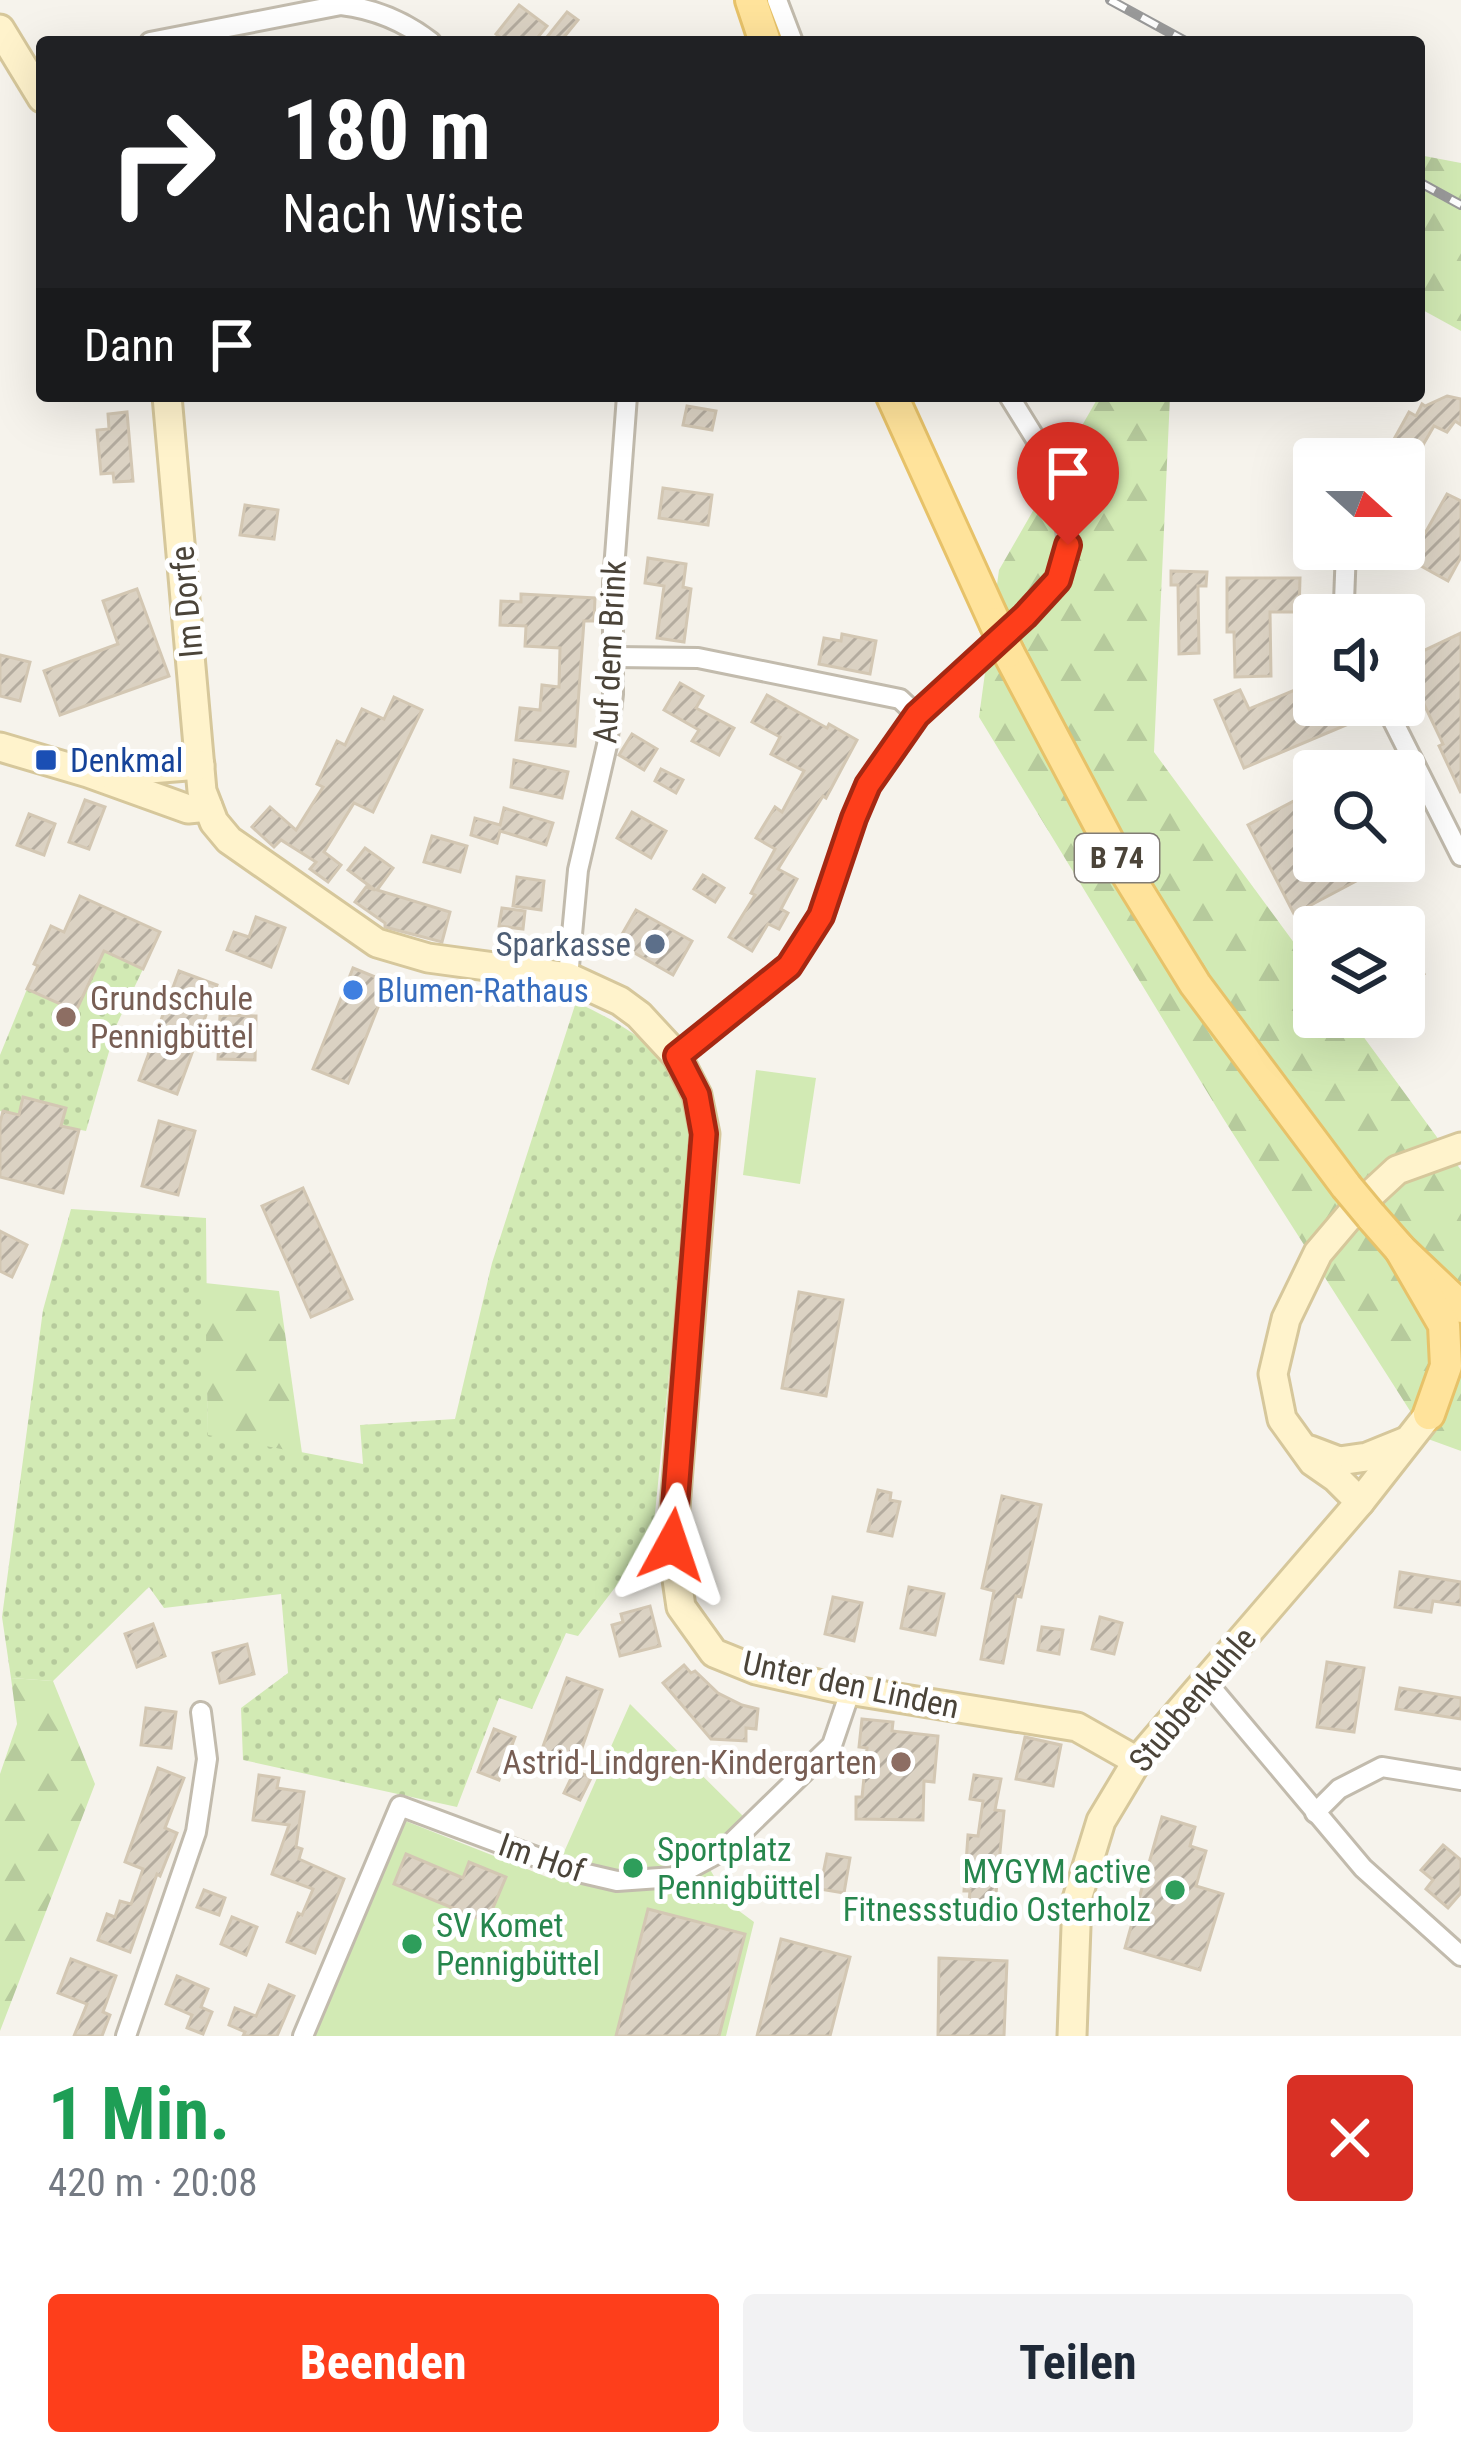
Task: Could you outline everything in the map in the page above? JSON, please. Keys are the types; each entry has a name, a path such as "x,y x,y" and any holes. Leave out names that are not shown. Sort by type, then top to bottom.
{"main road":[{"path":"751,0 763,36"},
{"name":"B 74","path":"895,402 1008,652 1116,856 1195,984 1346,1186 1400,1249 1461,1307"},
{"name":"B 74","path":"1400,1249 1444,1325 1446,1366 1429,1414"},
{"path":"1429,1414 1461,1390"}],"street":[{"path":"777,0 792,36"},
{"path":"180,36 340,4 410,25 424,36"},
{"path":"16,54 36,88"},
{"name":"Im Dorfe","path":"168,402 202,791 208,807"},
{"name":"Auf dem Brink","path":"568,977 578,870 607,746 627,402"},
{"path":"677,1056 789,966 821,916 868,785 917,715 1058,580 1068,545 1061,493 1013,402"},
{"path":"614,656 698,658 900,699 917,715"},
{"path":"1396,726 1461,856"},
{"path":"0,748 188,809 208,807"},
{"path":"88,773 200,765"},
{"name":"Unter den Linden","path":"208,807 214,822 240,850 377,943 428,958 568,977 640,1015 677,1056 697,1095 704,1134 672,1545 681,1607 714,1653 756,1670 1077,1726 1136,1761"},
{"path":"1360,1502 1313,1462 1282,1419 1273,1374 1286,1319 1318,1253 1357,1207 1396,1170 1461,1147"},
{"name":"Stubbenkuhle","path":"1072,2036 1077,1899 1101,1821 1136,1761 1360,1502 1429,1414"},
{"path":"1301,1447 1339,1461 1367,1457 1408,1440"},
{"path":"1205,1680 1363,1868 1461,1956"},
{"name":"Im Hof","path":"303,2036 400,1805 574,1871 617,1881 674,1876 724,1850 832,1745 851,1689"},
{"path":"126,2036 196,1832 207,1759 201,1712"},
{"path":"1315,1813 1340,1790 1382,1767 1461,1780"}],"green space":[{"path":"1425,156 1461,163 1461,331 1425,311"},
{"path":"1096,402 1170,402 1154,752 1293,941 1293,1038 1364,1038 1461,1170 1461,1451 1428,1439 1223,1118 979,717 999,570"},
{"path":"104,951 143,969 117,1024 86,1131 61,1126 65,1109 23,1098 19,1115 0,1111 0,1055 27,989 76,1011"},
{"path":"576,1002 621,1026 660,1058 678,1087 692,1144 649,1573 633,1564 578,1636 566,1633 532,1709 499,1698 457,1807 243,1760 241,1708 288,1673 281,1594 164,1608 149,1587 53,1681 11,1678 2,1617 43,1310 71,1209 206,1218 208,1434 363,1464 360,1425 455,1419 492,1263"},
{"path":"756,1070 816,1078 800,1184 743,1175"},
{"path":"205,1283 279,1291 302,1453 208,1435"},
{"path":"11,1678 53,1681 95,1784 0,2031 0,1774 17,1724"},
{"name":"Sportplatz Pennigbüttel","path":"630,1704 745,1818 702,1856 731,1905 754,1922 726,2036 312,2036 403,1820 552,1879"}],"building":[{"path":"519,5 547,26 539,36 496,34"},
{"path":"567,12 578,20 565,36 548,36"},
{"path":"1447,396 1461,399 1461,425 1455,421 1447,432 1434,426 1425,442 1395,438 1409,412 1416,416"},
{"path":"687,406 716,411 712,430 683,425"},
{"path":"127,412 133,481 114,482 113,473 101,474 97,430 109,429 108,414"},
{"path":"663,488 712,495 708,525 659,518"},
{"path":"1447,494 1461,501 1461,557 1448,581 1425,568 1425,533"},
{"path":"245,505 278,510 274,539 240,535"},
{"path":"648,558 686,564 683,587 691,589 684,642 657,638 664,586 645,583"},
{"path":"1171,571 1207,572 1206,586 1198,586 1199,653 1179,654 1178,585 1171,585"},
{"path":"1227,578 1300,578 1300,594 1293,594 1293,612 1270,612 1271,676 1235,677 1234,632 1227,632"},
{"path":"137,589 169,676 60,715 44,671 118,644 103,601"},
{"path":"521,594 595,598 594,621 584,621 575,746 516,740 520,708 540,710 542,685 559,687 560,648 525,646 526,626 500,625 501,601 521,602"},
{"path":"1461,633 1461,793 1425,706 1425,650"},
{"path":"842,634 876,641 870,674 819,664 824,638 841,641"},
{"path":"0,655 30,662 20,701 0,696"},
{"path":"680,683 703,696 696,708 734,728 719,755 692,741 699,730 664,710"},
{"path":"1240,690 1249,709 1293,691 1293,726 1344,726 1244,768 1215,700"},
{"path":"767,695 857,740 826,798 823,796 778,869 797,879 781,909 788,913 779,929 768,924 752,951 729,937 775,849 756,838 775,807 782,812 804,771 771,754 780,737 752,722"},
{"path":"394,697 422,710 373,812 354,803 324,852 341,865 328,882 310,869 316,862 281,840 274,847 252,827 270,807 296,830 323,787 317,784 337,741 345,745 362,709 384,719"},
{"path":"632,734 657,749 644,770 619,755"},
{"path":"514,760 568,772 562,798 511,787"},
{"path":"661,769 683,780 676,793 655,781"},
{"path":"85,800 105,807 89,849 69,842"},
{"path":"1293,801 1293,882 1354,882 1309,906 1293,906 1293,912 1248,825"},
{"path":"504,808 553,823 546,845 500,831 497,843 471,835 475,818 500,825"},
{"path":"632,812 666,831 651,858 617,838"},
{"path":"29,814 55,824 44,855 17,845"},
{"path":"432,836 467,846 460,872 424,862"},
{"path":"365,848 393,868 377,890 450,912 442,942 385,927 355,902 366,887 375,890 348,870"},
{"path":"703,875 724,888 715,902 694,889"},
{"path":"517,877 544,881 541,910 513,906"},
{"path":"80,896 160,932 143,969 104,951 76,1011 27,989 51,926 64,932"},
{"path":"502,908 525,911 523,929 499,926"},
{"path":"636,910 692,941 673,975 617,943"},
{"path":"256,917 285,928 271,967 227,950 234,932 249,937"},
{"path":"353,968 388,982 348,1083 313,1069"},
{"path":"179,971 217,985 177,1094 139,1080"},
{"path":"220,1015 256,1016 255,1060 218,1059"},
{"path":"23,1097 66,1108 61,1126 79,1130 63,1193 0,1177 3,1111 19,1115"},
{"path":"159,1121 195,1131 178,1195 142,1186"},
{"path":"303,1188 352,1299 311,1317 262,1206"},
{"path":"0,1231 27,1245 12,1277 0,1271"},
{"path":"799,1292 843,1300 826,1396 782,1388"},
{"path":"878,1490 900,1502 892,1536 868,1531"},
{"path":"1002,1496 1041,1505 1003,1663 981,1659 994,1591 982,1588"},
{"path":"1400,1572 1461,1582 1461,1605 1433,1601 1431,1612 1395,1607"},
{"path":"909,1587 944,1594 935,1635 901,1628"},
{"path":"833,1597 862,1603 854,1641 825,1634"},
{"path":"650,1606 660,1646 620,1656 612,1625 623,1622 621,1614"},
{"path":"1100,1617 1122,1623 1114,1654 1092,1649"},
{"path":"153,1624 165,1656 137,1667 125,1634"},
{"path":"1042,1627 1063,1630 1059,1654 1038,1650"},
{"path":"247,1644 254,1674 220,1683 213,1653"},
{"path":"1327,1662 1364,1668 1354,1732 1317,1727"},
{"path":"684,1665 718,1693 758,1709 756,1729 746,1728 746,1741 711,1739 663,1683"},
{"path":"567,1678 602,1690 575,1768 540,1755"},
{"path":"1400,1688 1461,1698 1461,1719 1396,1709"},
{"path":"146,1708 176,1712 171,1748 141,1745"},
{"name":"Astrid-Lindgren-Kindergarten","path":"862,1719 893,1722 892,1731 938,1736 934,1782 924,1781 923,1820 856,1819 867,1748 859,1747"},
{"path":"494,1729 515,1737 499,1780 478,1772"},
{"path":"1025,1737 1061,1745 1053,1786 1016,1779"},
{"path":"158,1768 184,1778 165,1828 177,1833 130,1952 98,1940 107,1914 115,1917 120,1901 131,1904 143,1869 125,1862"},
{"path":"575,1770 591,1778 580,1800 564,1793"},
{"path":"259,1775 279,1778 277,1788 304,1792 296,1847 302,1849 299,1859 344,1879 315,1953 287,1942 313,1889 272,1874 289,1825 253,1820"},
{"path":"974,1775 1001,1779 995,1810 1004,1811 995,1904 969,1902 970,1891 964,1891 968,1835 978,1836 983,1801 970,1799"},
{"name":"MYGYM active Fitnessstudio Osterholz","path":"1162,1817 1195,1827 1190,1846 1206,1851 1196,1886 1223,1894 1200,1970 1125,1948"},
{"path":"1443,1845 1461,1860 1461,1893 1448,1908 1426,1889 1433,1880 1421,1870"},
{"path":"406,1854 463,1878 469,1862 506,1877 487,1922 394,1884"},
{"path":"827,1854 850,1858 844,1893 820,1889"},
{"path":"204,1890 225,1898 219,1915 197,1907"},
{"name":"SV Komet Pennigbüttel","path":"648,1909 745,1934 719,2036 616,2036"},
{"path":"232,1917 257,1927 246,1955 221,1944"},
{"path":"781,1939 850,1957 830,2036 757,2036"},
{"path":"939,1958 1007,1961 1004,2036 938,2036"},
{"path":"71,1959 116,1976 103,2012 110,2015 102,2036 74,2036 87,2004 58,1993"},
{"path":"177,1976 208,1989 201,2007 212,2012 203,2034 187,2028 192,2015 166,2004"},
{"path":"269,1985 294,1996 277,2036 243,2036 245,2032 229,2025 235,2008 256,2016"}],"railway":[{"path":"1110,0 1176,36"},
{"path":"1425,185 1461,205"}],"place":[{"name":"Denkmal","path":"46,760"},
{"name":"Sparkasse","path":"655,944"},
{"name":"Blumen-Rathaus","path":"353,990"},
{"name":"Grundschule Pennigbüttel","path":"66,1017"},
{"name":"Astrid-Lindgren-Kindergarten","path":"901,1762"},
{"name":"Sportplatz Pennigbüttel","path":"633,1868"},
{"name":"MYGYM active Fitnessstudio Osterholz","path":"1175,1890"},
{"name":"SV Komet Pennigbüttel","path":"412,1944"}],"route":[{"path":"672,1545 704,1134 697,1095 677,1056 789,966 821,916 868,785 917,715 1058,580 1068,545"}]}
